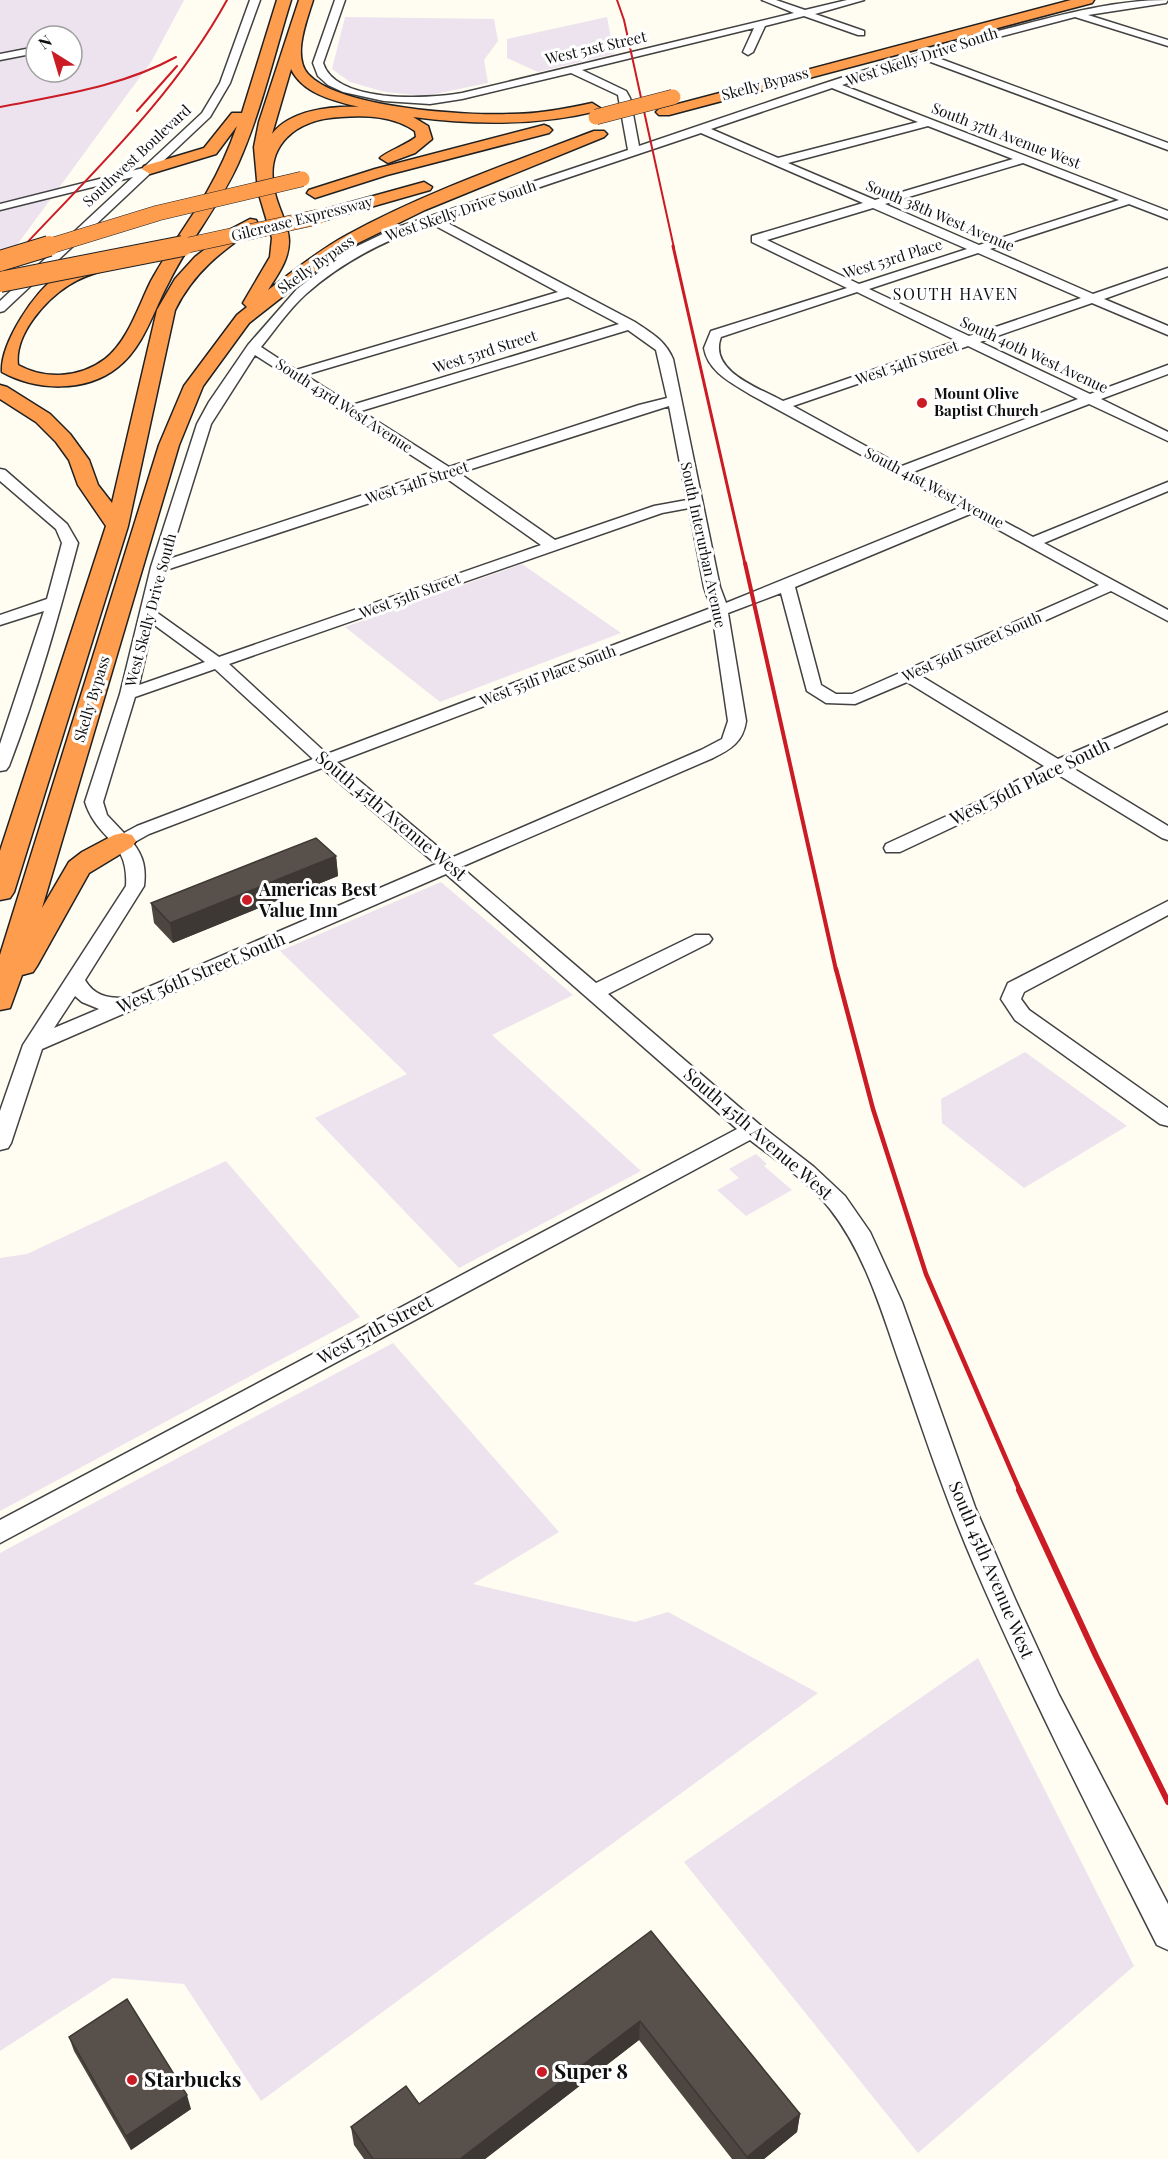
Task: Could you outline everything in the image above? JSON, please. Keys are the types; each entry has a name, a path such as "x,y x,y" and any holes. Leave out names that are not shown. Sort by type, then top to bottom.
{"highway":[{"path":"153,252 88,269 58,283 27,310 8,339 4,360 9,369 33,378 56,380 98,372 117,359 147,311 174,257 229,166 284,0"},
{"path":"243,319 279,257 281,243 277,222 266,191 262,169 262,147 267,122 306,0"},
{"path":"985,18 1031,0"},
{"name":"Skelly Bypass","path":"0,892 117,526 166,310 176,290 189,272 207,255 250,224 293,203 315,193 381,172 510,138 594,112 758,75 1055,0"},
{"name":"Skelly Bypass","path":"0,1000 169,444 194,386 243,319 326,255 371,229 419,206 599,134 664,112 1087,0"},
{"path":"294,42 298,70 303,78 329,94 364,103 446,117 479,119 594,112"},
{"path":"714,83 758,75"},
{"path":"150,169 201,155 216,145 255,92"},
{"path":"262,169 281,133 292,124 313,117 349,112 375,112 410,120 423,129 424,139 418,144 399,154 370,164"},
{"name":"Gilcrease Expressway","path":"0,282 318,217 599,134"},
{"path":"0,261 158,213 370,164 510,138"},
{"path":"170,150 180,156 201,155"},
{"path":"144,402 147,311"},
{"path":"0,392 43,418 63,438 79,460 88,485 117,526"},
{"path":"0,1008 78,868 91,858 123,841"}],"street":[{"name":"Southwest Boulevard","path":"0,308 206,115 222,91 255,0"},
{"name":"West 51st Street","path":"340,0 318,63 320,73 339,86 385,98 429,101 462,96 859,0"},
{"path":"766,0 861,33"},
{"name":"West Skelly Drive South","path":"0,1143 33,1045 135,886 138,870 133,855 123,841 102,824 94,802 128,694 159,567 184,495 204,424 216,402 253,348 291,302 333,265 377,240 433,220 920,54 1075,14 1166,0"},
{"path":"1075,14 1168,43"},
{"path":"748,52 761,24"},
{"path":"0,57 24,52"},
{"path":"920,54 1168,147"},
{"path":"572,69 622,93 625,98 634,152"},
{"name":"South 37th Avenue West","path":"833,85 1168,215"},
{"path":"777,162 929,122"},
{"name":"South 38th West Avenue","path":"701,129 1168,332"},
{"path":"872,203 1024,159"},
{"path":"0,207 150,169"},
{"path":"95,184 119,185 129,188"},
{"name":"West 53rd Place","path":"711,348 716,334 1130,200"},
{"name":"South 40th West Avenue","path":"872,203 756,239 1168,437"},
{"path":"433,220 630,325"},
{"name":"West 54th Street","path":"781,406 1168,272"},
{"path":"295,375 568,293"},
{"name":"South Interurban Avenue","path":"630,325 652,339 662,349 670,371 693,503 712,587 718,599 737,722 736,733 732,741"},
{"name":"West 53rd Street","path":"350,410 630,325"},
{"name":"South 43rd West Avenue","path":"253,348 447,472 552,546"},
{"name":"South 41st West Avenue","path":"711,348 712,357 720,368 781,406 1168,616"},
{"path":"902,471 1168,369"},
{"name":"West 54th Street","path":"159,567 644,408 675,401"},
{"path":"0,473 44,509 62,527 70,543 55,602 6,738 0,766"},
{"path":"1033,542 1168,486"},
{"name":"West 55th Street","path":"128,694 659,509 693,503"},
{"name":"West 55th Place South","path":"123,841 143,830 326,762 718,609 787,585 972,508"},
{"name":"West 56th Street South","path":"787,585 813,687 832,699 855,699 1110,586"},
{"path":"0,620 55,602"},
{"name":"South 45th Avenue West","path":"149,614 219,664 326,762 752,1130 806,1172 837,1203 862,1238 890,1302 962,1507 1002,1599 1049,1702 1168,1935"},
{"path":"909,675 1168,834"},
{"name":"West 56th Place South","path":"893,848 981,807 1056,767 1168,717"},
{"name":"West 56th Street South","path":"33,1045 707,754 732,741"},
{"path":"1168,907 1016,988 1011,999 1022,1015 1168,1119"},
{"path":"595,992 702,939"},
{"path":"75,981 82,993 92,1000 101,1004 126,1005"},
{"name":"West 57th Street","path":"0,1532 613,1202 752,1130"}],"shaded area":[{"path":"0,0 184,0 151,62 14,249 0,252"},
{"path":"345,17 494,19 498,41 484,60 488,83 425,96 385,92 350,82 332,69"},
{"path":"607,17 614,54 538,72 507,58 507,39"},
{"path":"522,564 621,633 440,702 345,627"},
{"path":"441,882 573,995 492,1035 641,1171 459,1268 315,1118 407,1074 280,951"},
{"path":"1025,1052 1127,1126 1024,1188 942,1123 941,1099"},
{"path":"756,1154 767,1164 764,1166 792,1190 746,1216 717,1190 739,1178 729,1169"},
{"path":"226,1161 360,1317 0,1511 0,1258 27,1254"},
{"path":"393,1343 559,1532 473,1584 635,1622 668,1612 818,1693 261,2101 184,1984 113,1978 0,2051 0,1553"},
{"path":"978,1658 1134,1966 918,2153 684,1862"}],"building":[{"path":"316,838 336,856 170,923 151,903"},
{"name":"Super 8","path":"651,1931 800,2114 747,2157 640,2021 460,2159 373,2159 351,2127 406,2086 419,2104"},
{"name":"Starbucks","path":"127,1999 187,2095 126,2136 69,2037"}],"railway":[{"path":"22,248 159,100 206,35 227,0"},
{"path":"617,0 624,20 674,248"},
{"path":"0,107 112,83 176,57"},
{"path":"137,111 177,66"},
{"path":"0,270 23,246"},
{"path":"673,246 745,564"},
{"path":"745,563 836,970"},
{"path":"836,969 873,1109 926,1274 1020,1491"},
{"path":"1019,1490 1096,1656 1168,1802"}],"place":[{"name":"Mount Olive Baptist Church","path":"922,403"},
{"name":"Americas Best Value Inn","path":"247,900"},
{"name":"Super 8","path":"542,2072"},
{"name":"Starbucks","path":"132,2080"}],"district":[{"name":"SOUTH HAVEN","path":"956,294"}]}
